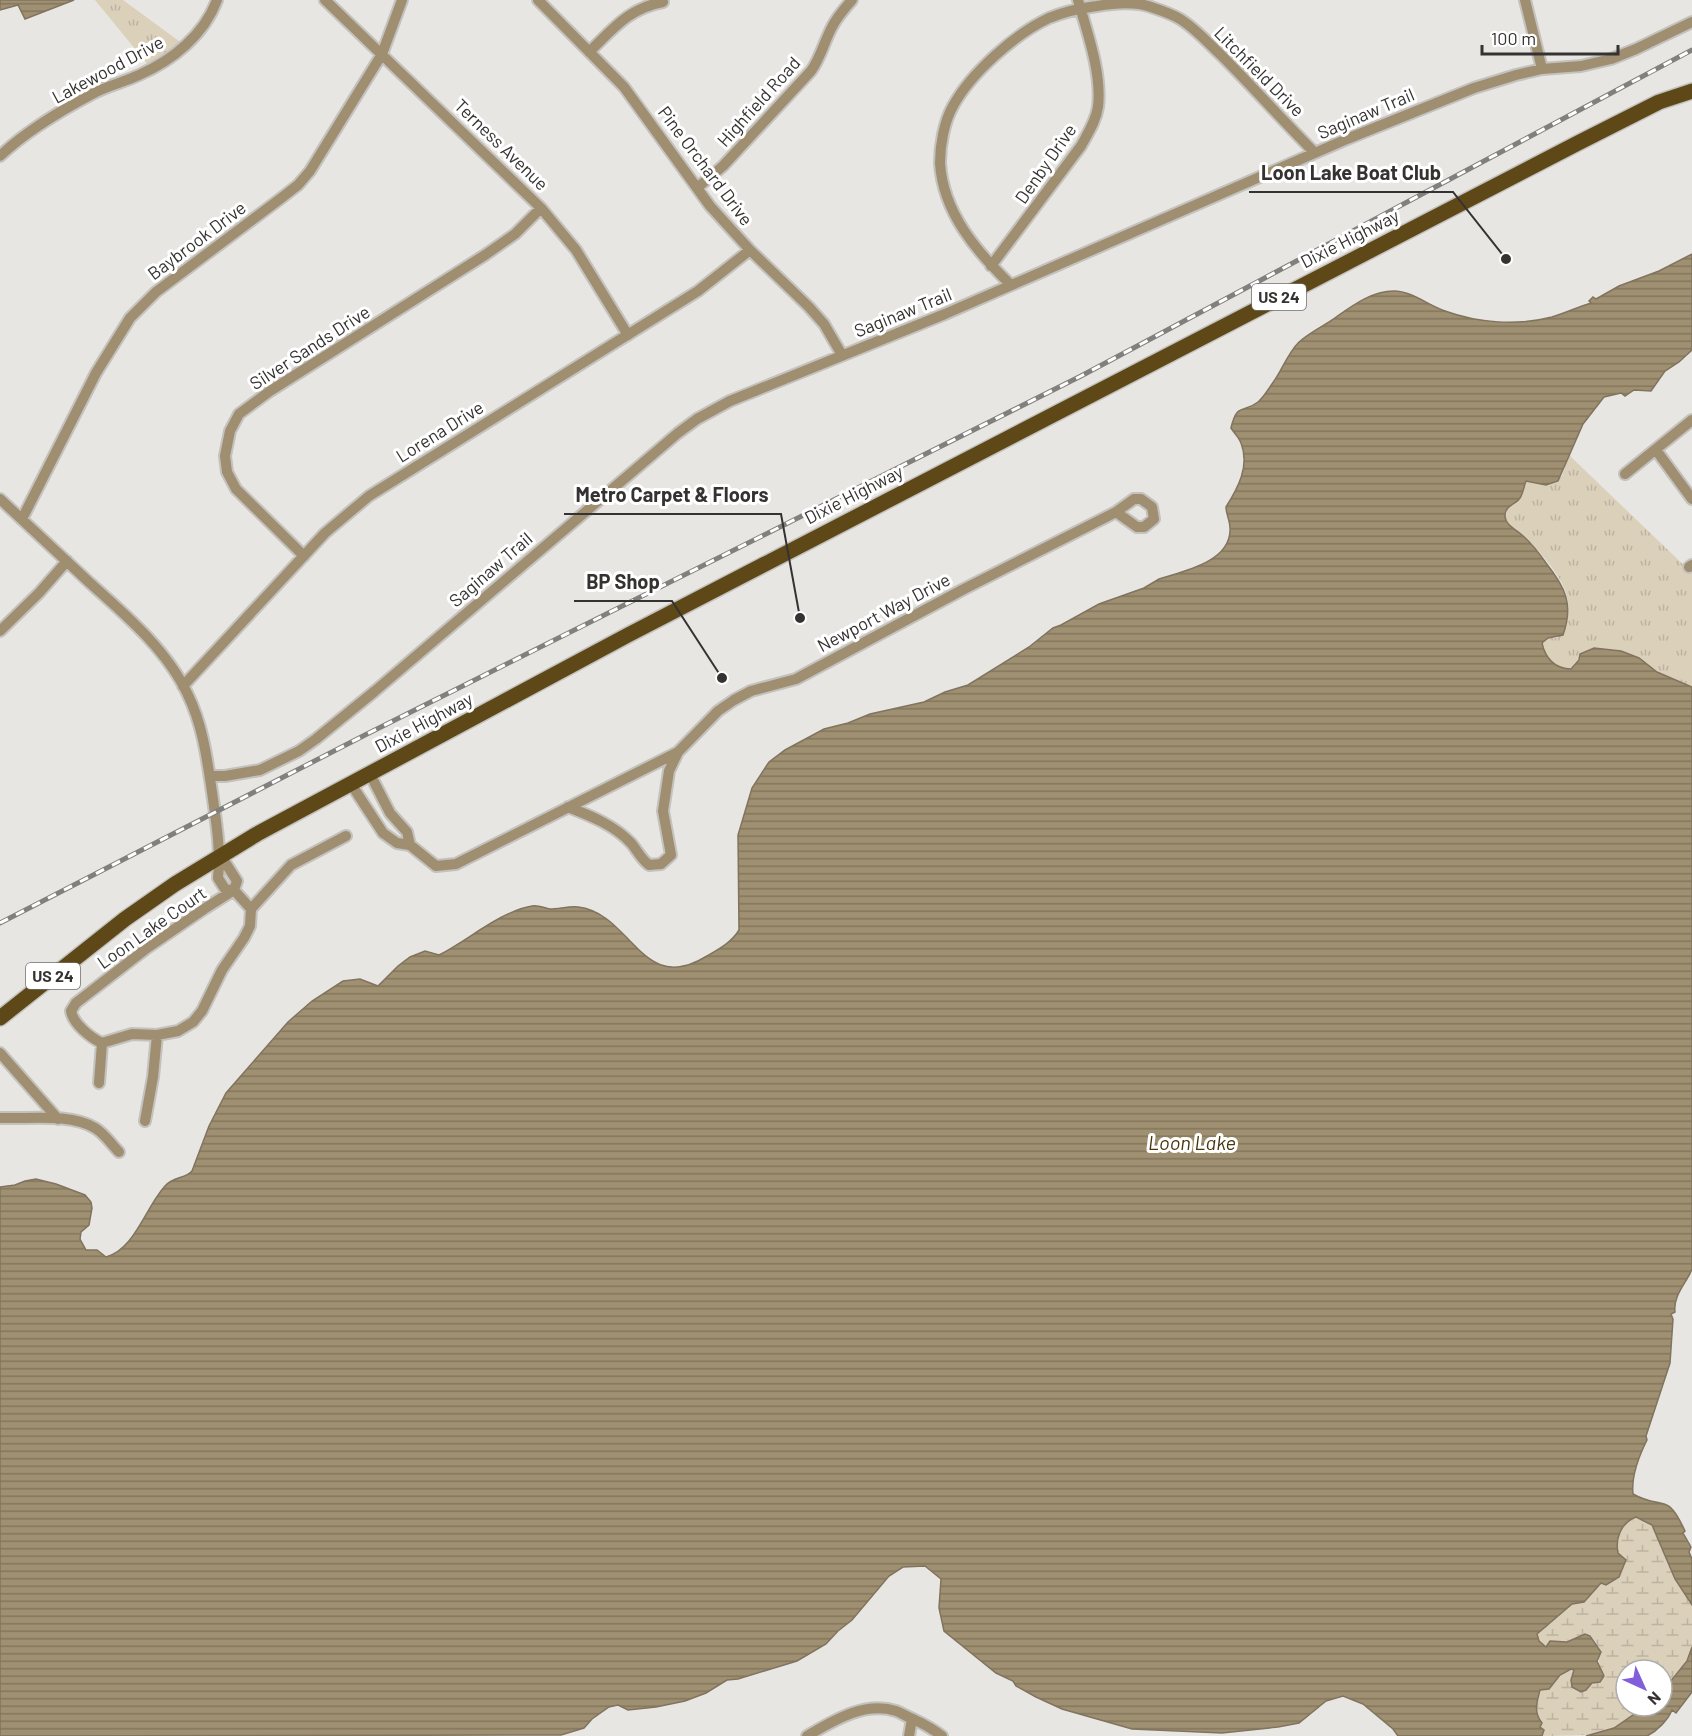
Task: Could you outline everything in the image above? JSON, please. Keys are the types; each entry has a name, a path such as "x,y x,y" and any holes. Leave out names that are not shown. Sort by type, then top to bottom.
{"main road":[{"name":"Dixie Highway","path":"0,1018 125,919 175,884 257,834 628,635 1390,240 1659,102 1692,91"}],"street":[{"name":"Lakewood Drive","path":"0,156 14,143 94,92 139,76 163,63 192,41 214,9 217,0"},
{"name":"Terness Avenue","path":"325,0 541,208 576,250 628,335"},
{"name":"Baybrook Drive","path":"22,519 96,373 130,318 156,292 297,185 310,171 382,54 402,0"},
{"name":"Pine Orchard Drive","path":"538,0 624,87 710,206 750,250 824,324 842,355"},
{"name":"Highfield Road","path":"697,188 723,166 811,71 820,59 831,28 840,13 852,0"},
{"path":"1525,0 1542,69"},
{"path":"589,52 629,15 640,8 663,2"},
{"name":"Litchfield Drive","path":"1011,285 974,247 954,214 945,192 940,163 945,126 952,106 975,76 997,53 1018,36 1079,4 1118,3 1149,6 1180,18 1248,82 1315,153"},
{"name":"Denby Drive","path":"991,266 1081,146 1093,124 1098,106 1097,83 1092,50 1079,4"},
{"name":"Saginaw Trail","path":"210,776 227,776 260,770 299,751 375,691 697,419 730,401 945,314 1315,153 1474,88 1542,69 1581,66 1611,59 1636,50 1692,22"},
{"name":"Silver Sands Drive","path":"304,556 236,489 227,472 225,456 230,430 239,414 270,391 485,255 515,234 541,208"},
{"name":"Lorena Drive","path":"183,686 324,533 369,496 698,291 750,250"},
{"path":"1625,474 1692,420"},
{"path":"1656,450 1692,499"},
{"path":"0,499 152,642 188,694 202,733 210,776 220,856 218,878 225,889 234,890 250,909 250,926 244,938 222,970 202,1011 193,1022 178,1031 157,1035 132,1034 102,1043 99,1083"},
{"name":"Newport Way Drive","path":"568,807 601,821 618,832 631,843 649,865 661,864 670,855 663,812 669,771 678,752 718,711 751,691 804,676 964,589 1116,512"},
{"path":"0,632 67,561"},
{"name":"Newport Way Drive","path":"370,774 390,813 406,832 410,845 436,866 456,864 678,752"},
{"name":"Newport Way Drive","path":"351,784 383,833 396,843 410,845"},
{"path":"250,909 291,865 346,836"},
{"path":"220,856 237,881 234,890"},
{"name":"Loon Lake Court","path":"102,1043 90,1036 74,1020 72,1007 147,948 234,890"},
{"path":"145,1121 153,1077 157,1035"},
{"path":"0,1053 58,1119"},
{"path":"1,1118 58,1119 93,1127 103,1134 119,1152"},
{"path":"807,1736 843,1716 867,1710 884,1709 897,1711 925,1724 942,1736"},
{"path":"909,1736 912,1719"}],"green space":[{"path":"95,0 123,0 183,44 149,66"},
{"path":"1569,455 1692,573 1692,687 1657,672 1639,658 1621,651 1594,648 1580,654 1579,660 1572,669 1556,665 1546,653 1542,643 1548,638 1557,638 1567,611 1568,602 1564,587 1532,544 1511,527 1505,512 1521,496 1526,481 1546,485 1562,476"},
{"path":"1634,1517 1652,1525 1675,1579 1692,1605 1690,1656 1674,1677 1674,1658 1614,1658 1614,1718 1629,1718 1614,1728 1590,1735 1542,1736 1544,1733 1537,1712 1540,1690 1549,1689 1560,1675 1573,1669 1572,1686 1581,1692 1588,1689 1592,1683 1598,1682 1601,1670 1594,1640 1553,1641 1543,1647 1537,1634 1572,1604 1584,1602 1601,1583 1606,1585 1619,1577 1625,1565 1619,1555 1617,1542 1626,1523"}],"water":[{"path":"0,0 74,0 25,19 18,5 0,10"},
{"name":"Loon Lake","path":"1692,254 1692,350 1665,371 1651,391 1634,390 1625,396 1621,393 1604,397 1583,424 1558,481 1546,485 1526,481 1521,496 1507,509 1505,518 1541,556 1566,596 1568,614 1563,635 1548,638 1542,643 1552,662 1560,667 1571,669 1579,660 1580,654 1594,648 1621,651 1639,658 1657,672 1692,687 1692,1269 1676,1300 1675,1312 1671,1314 1673,1319 1670,1363 1646,1436 1647,1440 1636,1466 1633,1494 1668,1506 1679,1518 1685,1531 1683,1533 1691,1547 1689,1552 1692,1559 1692,1605 1675,1579 1652,1525 1636,1517 1626,1523 1617,1542 1618,1553 1626,1560 1619,1577 1606,1585 1601,1583 1584,1602 1572,1604 1537,1634 1539,1641 1546,1647 1550,1641 1567,1642 1585,1634 1590,1636 1601,1652 1597,1661 1604,1676 1600,1682 1592,1683 1581,1692 1572,1687 1571,1680 1574,1670 1571,1669 1560,1675 1549,1689 1540,1690 1537,1711 1542,1723 1540,1727 1544,1730 1542,1736 1398,1736 1363,1704 1343,1696 1326,1701 1299,1723 1278,1727 1222,1733 1132,1729 1062,1709 1036,1697 1016,1686 1013,1681 996,1673 944,1631 939,1608 941,1579 925,1566 903,1567 889,1576 852,1620 826,1644 797,1661 738,1679 727,1680 706,1693 685,1701 628,1710 618,1705 609,1707 584,1728 561,1735 0,1736 0,1187 36,1179 85,1195 91,1202 92,1208 89,1225 81,1232 80,1239 86,1250 97,1250 106,1257 116,1253 132,1237 165,1186 192,1171 209,1126 226,1093 288,1022 312,1001 343,981 360,979 378,986 410,957 425,951 439,955 496,920 520,909 535,906 550,909 578,907 596,913 612,923 651,960 667,966 685,966 707,956 729,942 739,930 738,835 752,788 769,762 785,750 824,729 870,714 924,702 968,685 1029,647 1053,628 1099,604 1144,588 1159,579 1204,564 1214,558 1228,542 1230,528 1226,507 1235,492 1243,468 1241,443 1231,428 1233,420 1238,412 1262,398 1291,352 1306,336 1367,297 1394,291 1413,296 1445,311 1484,321 1539,320 1591,303 1589,301 1593,297 1596,299 1619,286 1659,271"},
{"path":"1692,1647 1692,1692 1676,1713 1674,1712 1674,1677 1687,1661"},
{"path":"1629,1718 1668,1718 1647,1736 1586,1736 1614,1728"}],"railway":[{"path":"0,923 365,735 1081,376 1692,50"}],"place":[{"name":"Loon Lake Boat Club","path":"1506,259"},
{"name":"Metro Carpet & Floors","path":"800,618"},
{"name":"BP Shop","path":"722,678"}]}
